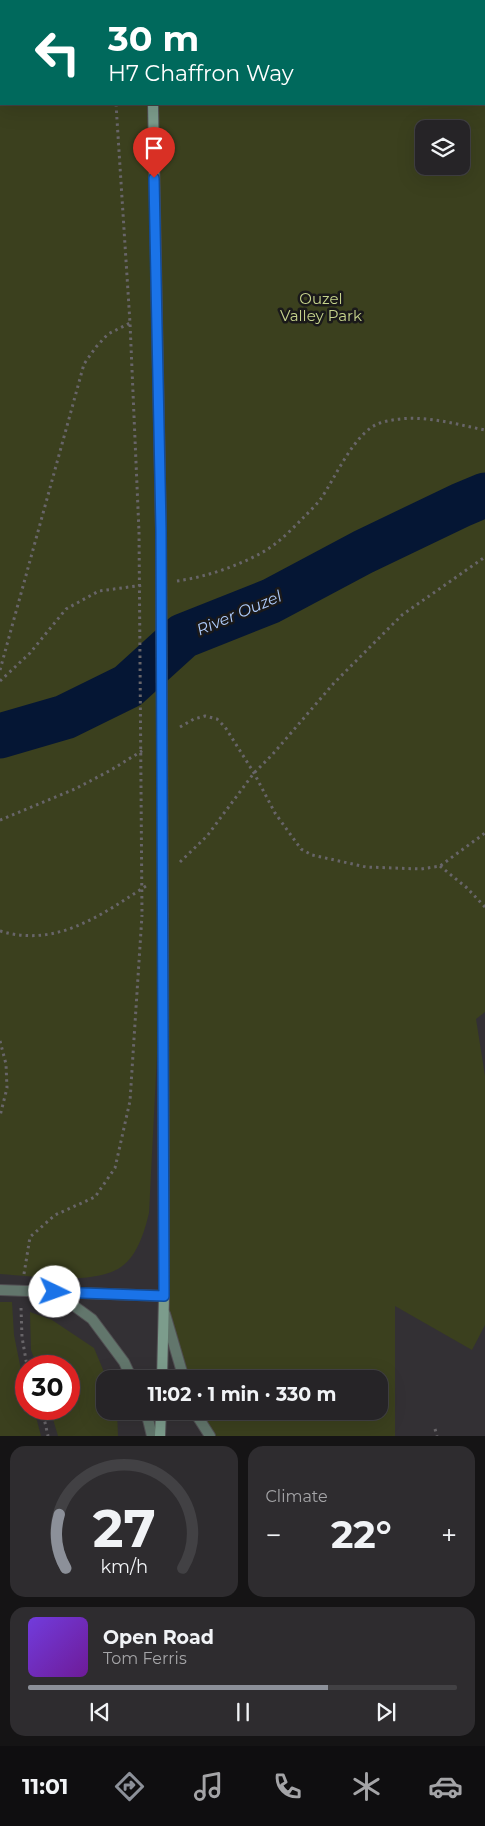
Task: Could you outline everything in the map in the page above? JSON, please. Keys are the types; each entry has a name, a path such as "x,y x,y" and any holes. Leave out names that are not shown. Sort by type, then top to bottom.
{"street":[{"path":"153,105 161,530 164,1296 162,1370"},
{"path":"0,1290 164,1296"},
{"path":"55,1292 92,1319 124,1362 128,1370"},
{"path":"164,1311 181,1370"},
{"path":"148,1420 152,1436"},
{"path":"160,1436 161,1420"},
{"path":"200,1420 210,1436"}],"path":[{"path":"26,1355 22,1337 21,1290 30,1237 55,1216 94,1197 115,1168 130,1101 142,915 139,532 130,323 116,105"},
{"path":"0,670 84,364 108,334 130,323"},
{"path":"177,581 196,578 236,564 264,551 284,536 318,502 357,441 367,431 379,424 410,418 448,421 485,430"},
{"path":"178,865 206,836 254,773 272,755 334,682 402,615 485,557"},
{"path":"0,681 30,653 66,609 99,591 147,585"},
{"path":"178,729 194,719 205,716 217,718 225,727 254,773 275,814 301,848 312,855 366,867 421,869 440,866 485,833"},
{"path":"0,820 75,789 111,770 153,744"},
{"path":"440,866 480,900 485,907"},
{"path":"0,931 9,934 41,936 59,933 78,926 110,909 148,884"},
{"path":"0,1041 6,1064 7,1088 0,1116"},
{"path":"44,1420 48,1436"},
{"path":"435,1429 437,1436"}],"green space":[{"name":"Ouzel Valley Park","path":"0,105 485,105 485,1012 476,1019 485,1076 485,1325 472,1350 395,1306 395,1436 210,1436 200,1420 388,1420 388,1370 181,1370 158,1293 163,937 149,1213 145,1229 135,1252 118,1269 92,1277 60,1278 0,1274"},
{"path":"0,1302 12,1302 14,1335 18,1355 15,1355 15,1420 37,1420 41,1436 0,1436"},
{"path":"30,1312 52,1320 94,1348 103,1370 96,1370 96,1420 117,1420 118,1436 58,1436 53,1420 80,1420 80,1355 33,1355 31,1350"}],"waterway":[{"name":"River Ouzel","path":"0,736 65,717 128,686 183,636 271,601 363,552 485,495"}],"route":[{"path":"55,1292 164,1296 161,530 154,178"}]}
